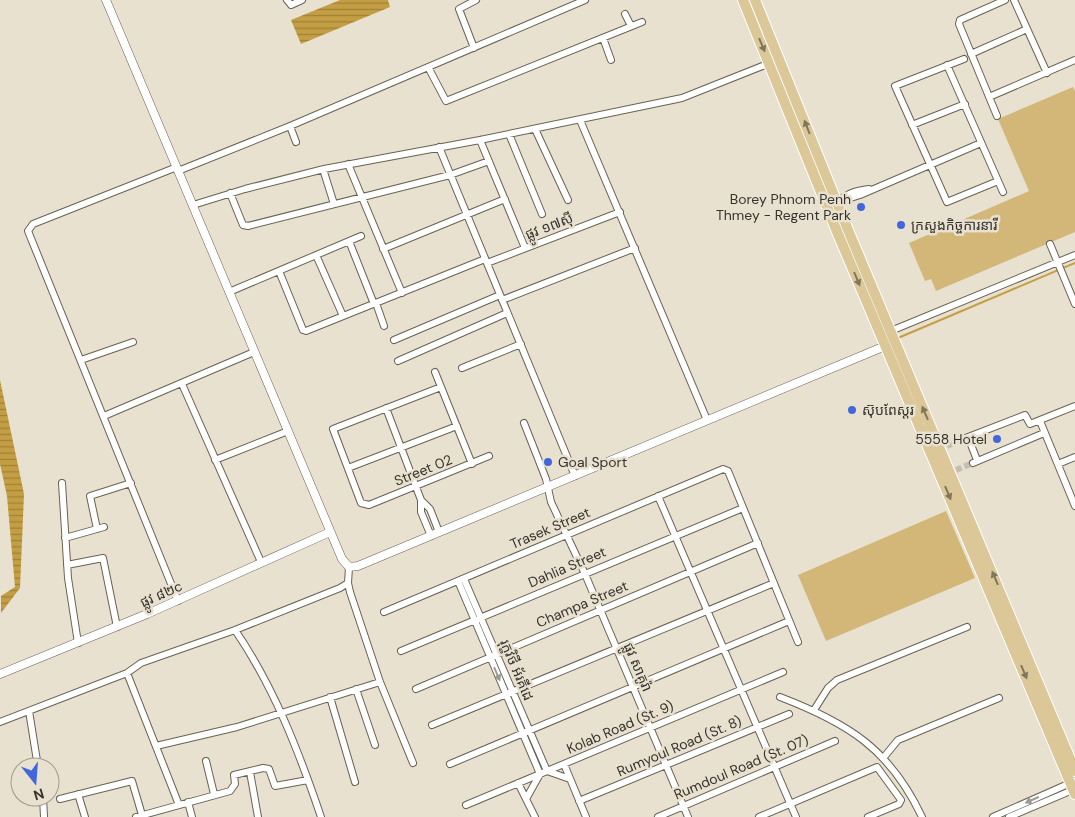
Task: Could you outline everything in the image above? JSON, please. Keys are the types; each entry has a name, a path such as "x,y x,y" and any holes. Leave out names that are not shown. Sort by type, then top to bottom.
{"main road":[{"path":"743,0 890,344 949,473 1075,771"},
{"path":"755,0 832,205"},
{"path":"890,344 943,448 949,473 1074,787"}],"street":[{"path":"106,0 330,532 342,559 349,567 348,583 380,682 412,763"},
{"path":"288,2 302,0"},
{"path":"474,48 459,9 476,0"},
{"path":"178,601 81,360 28,236 30,227 290,126 585,0"},
{"path":"997,116 959,22 1005,0"},
{"path":"1014,0 1047,73"},
{"path":"625,14 631,26"},
{"path":"428,67 446,101 642,22"},
{"path":"971,54 1027,29"},
{"path":"603,38 611,60"},
{"path":"964,59 894,86 947,202 998,181"},
{"path":"989,97 1075,60"},
{"path":"193,205 230,193 348,164 480,140 682,98 770,62"},
{"path":"948,65 1003,192"},
{"path":"912,125 965,104"},
{"path":"580,120 708,420"},
{"path":"290,126 296,142"},
{"path":"535,129 568,200"},
{"path":"509,134 542,214"},
{"path":"480,140 525,248"},
{"path":"832,205 860,195 981,143"},
{"path":"438,147 575,476"},
{"path":"230,193 245,226 450,175 489,161"},
{"path":"348,164 402,293"},
{"path":"323,170 334,204"},
{"path":"383,249 505,198"},
{"name":"ផ្លូវ ១៧ស៊ី","path":"279,271 303,330 306,331 375,303 620,212"},
{"path":"229,292 361,236"},
{"path":"349,241 384,326"},
{"path":"1050,244 1075,304"},
{"path":"394,340 635,248"},
{"path":"316,255 342,316"},
{"path":"886,333 1075,255"},
{"path":"398,360 507,313"},
{"path":"81,360 133,342"},
{"path":"462,368 520,344"},
{"path":"349,567 358,566 439,532 548,491 575,476 890,344"},
{"path":"104,416 254,352"},
{"path":"435,372 472,464"},
{"path":"182,384 261,562"},
{"path":"441,387 333,429 348,468 457,426"},
{"path":"1030,424 1075,406"},
{"path":"386,408 421,500 421,512 431,536"},
{"path":"1035,436 1025,415 966,438 975,462 1035,436 1044,432"},
{"path":"1040,421 1075,506"},
{"name":"ផ្លូវ សាគូរ៉ា","path":"524,424 546,479 551,502 564,527"},
{"path":"215,460 288,431"},
{"name":"Street 02","path":"348,468 361,503 365,505 416,487 490,456"},
{"path":"1058,464 1075,457"},
{"name":"Trasek Street","path":"384,612 726,469 743,508"},
{"path":"62,483 67,565 78,643"},
{"path":"97,529 90,496 131,483"},
{"name":"ផ្លូវ សាគូរ៉ា","path":"548,491 554,500 688,817"},
{"path":"658,496 796,817"},
{"path":"421,500 430,509 439,532"},
{"path":"743,508 798,642"},
{"name":"Dahlia Street","path":"401,651 743,508"},
{"path":"65,538 104,527"},
{"name":"ផ្លូវ ៨២c","path":"0,674 178,601 330,532"},
{"name":"Champa Street","path":"416,689 758,543"},
{"path":"67,565 103,558 117,626"},
{"name":"រុក្ខវិថី អ័រគីដេ","path":"461,580 543,773"},
{"path":"0,722 127,673 141,663 235,630 340,588 348,583"},
{"path":"432,725 774,584"},
{"path":"450,764 789,621"},
{"path":"814,710 828,688 837,680 967,627"},
{"path":"235,630 257,662 280,715 300,754 321,817"},
{"name":"Kolab Road (St. 9)","path":"466,805 783,672"},
{"path":"127,673 179,805"},
{"path":"156,746 280,715 380,682"},
{"path":"356,689 375,745"},
{"path":"330,697 356,782"},
{"path":"780,697 814,710 853,732 884,756 904,783 922,817"},
{"path":"884,756 898,740 999,698"},
{"path":"29,711 36,757"},
{"name":"Rumyoul Road (St. 8)","path":"579,801 789,714"},
{"name":"Rumdoul Road (St. 07)","path":"658,817 835,741"},
{"path":"206,760 214,794"},
{"path":"564,764 586,817"},
{"path":"60,799 132,781 139,816 234,788 234,775 267,768 275,786 308,780"},
{"path":"759,817 874,768 880,768 901,800 899,804 868,817"},
{"path":"250,772 258,817"},
{"path":"526,799 543,773 570,779"},
{"path":"518,783 535,817"},
{"path":"993,817 1074,787"},
{"path":"1009,817 1074,787"},
{"path":"78,794 85,817"},
{"path":"188,802 192,817"}],"shaded area":[{"path":"340,0 388,0 390,7 301,44 291,20"},
{"path":"1073,87 1075,91 1075,232 936,291 931,279 925,281 909,243 1029,191 998,119"},
{"path":"0,380 24,494 20,588 1,613 1,596 15,587 7,496 0,464"},
{"path":"946,511 975,578 826,641 798,575"}],"waterway":[{"path":"898,338 1075,263"}],"tunnel":[{"path":"947,446 963,439"},
{"path":"956,470 973,463"}],"place":[{"name":"Borey Phnom Penh Thmey - Regent Park","path":"861,207"},
{"name":"ក្រសួងកិច្ចការនារី","path":"901,225"},
{"name":"ស៊ុបពែស្តរ","path":"852,410"},
{"name":"5558 Hotel","path":"997,439"},
{"name":"Goal Sport","path":"548,462"}]}
